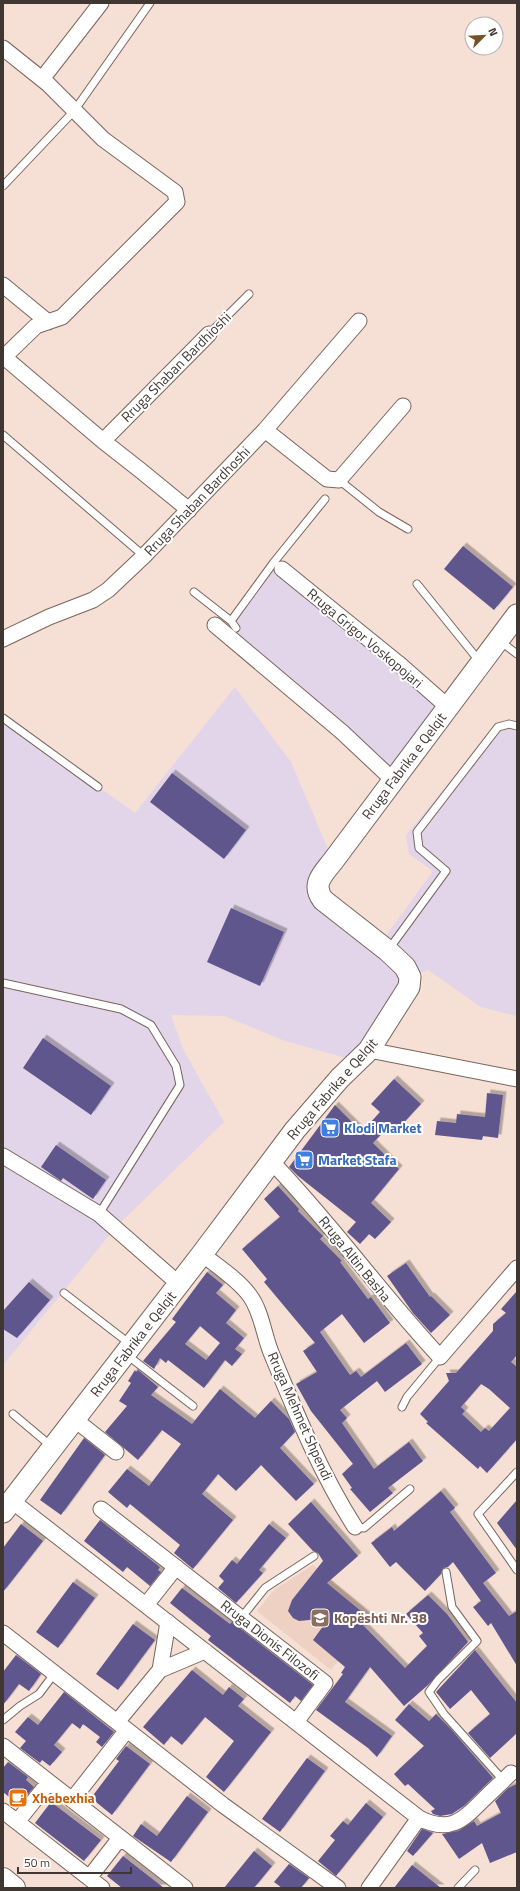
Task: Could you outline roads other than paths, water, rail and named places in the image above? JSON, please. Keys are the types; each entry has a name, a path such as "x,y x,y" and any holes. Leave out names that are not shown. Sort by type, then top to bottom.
{"street":[{"path":"42,79 101,3"},
{"path":"3,48 42,79 103,139 175,192 177,202 62,317 36,326 3,358 189,510"},
{"path":"3,285 48,322"},
{"name":"Rruga Shaban Bardhoshi","path":"3,639 49,617 93,600 108,590 144,556 265,430 359,321"},
{"name":"Rruga Shaban Bardhioshi","path":"103,441 209,334"},
{"path":"265,430 328,479 339,480 403,406"},
{"name":"Rruga Grigor Voskopojari","path":"278,566 398,663 448,707"},
{"name":"Rruga Fabrika e Qelqit","path":"7,1503 53,1448 202,1254 271,1160 332,1087 369,1050 409,987 410,977 405,967 388,950 323,900 317,890 317,884 393,780 517,616"},
{"path":"215,626 342,732 393,780"},
{"path":"369,1050 517,1079"},
{"path":"3,1156 99,1214 179,1284"},
{"name":"Rruga Altin Basha","path":"271,1160 301,1191 403,1318 440,1357"},
{"name":"Rruga Mehmet Shpendi","path":"202,1254 250,1296 259,1315 271,1353 293,1405 315,1452 355,1527"},
{"path":"440,1357 517,1268"},
{"path":"74,1420 116,1452"},
{"path":"7,1503 146,1605 419,1818 432,1824 452,1823 463,1820 507,1777"},
{"name":"Rruga Dionis Filozofi","path":"101,1509 325,1683 296,1722"},
{"path":"146,1605 176,1567"},
{"path":"72,1800 160,1670 168,1622"},
{"path":"3,1634 223,1805 338,1888"},
{"path":"160,1670 205,1651"},
{"path":"3,1746 185,1888"},
{"path":"18,1822 49,1782"},
{"path":"3,1811 102,1888"},
{"path":"369,1888 419,1818"},
{"path":"89,1878 120,1838"}],"lane":[{"path":"3,186 74,111 150,3"},
{"name":"Rruga Shaban Bardhioshi","path":"209,334 249,294"},
{"path":"3,435 144,556"},
{"path":"339,480 379,512 408,529"},
{"path":"230,621 278,566 325,498"},
{"path":"417,584 481,663"},
{"path":"194,592 230,621 236,628"},
{"path":"498,640 517,654"},
{"path":"3,718 98,787"},
{"path":"388,950 446,871 418,848 417,832 498,727 509,724 517,726"},
{"path":"3,983 122,1008 151,1025 176,1066 180,1085 99,1214"},
{"path":"64,1293 193,1406"},
{"path":"402,1407 407,1397 440,1357"},
{"path":"13,1414 53,1448"},
{"path":"517,1472 478,1514 517,1570"},
{"name":"Rruga Mehmet Shpendi","path":"355,1527 364,1528 410,1489"},
{"path":"241,1618 265,1588 314,1556"},
{"path":"446,1572 452,1607 477,1641 438,1680 429,1692 444,1714 507,1777"},
{"path":"3,1720 20,1706 39,1694 54,1674"},
{"path":"458,1888 475,1870"}],"place":[{"name":"Klodi Market","path":"330,1128"},
{"name":"Market Stafa","path":"304,1160"},
{"name":"Kopështi Nr. 38","path":"320,1618"},
{"name":"Xhebexhia","path":"18,1798"}]}
